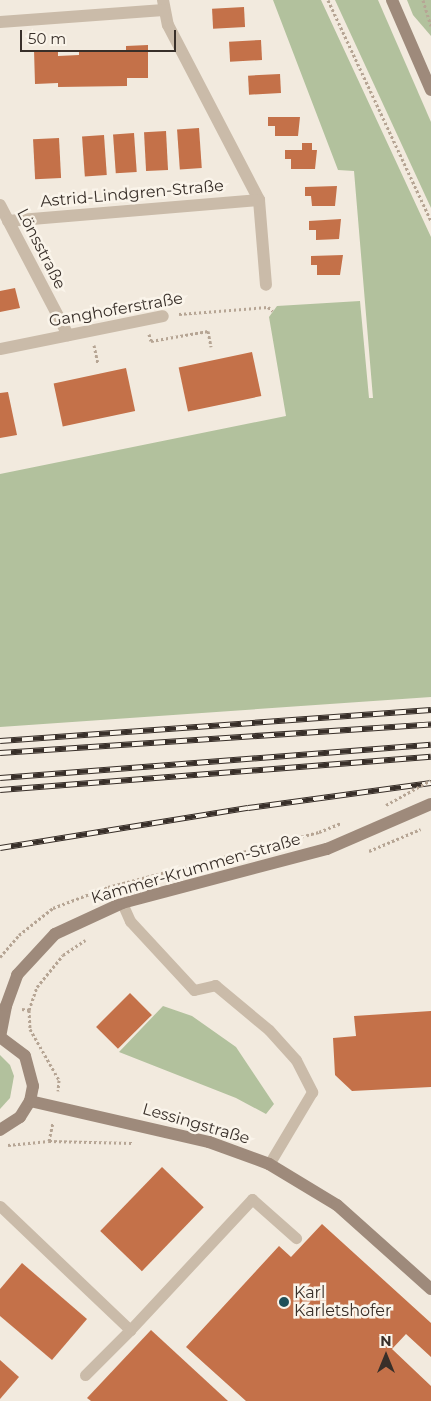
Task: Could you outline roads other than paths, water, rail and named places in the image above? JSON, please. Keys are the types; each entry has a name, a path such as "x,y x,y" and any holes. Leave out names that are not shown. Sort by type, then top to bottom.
{"main road":[{"path":"392,0 431,90"},
{"name":"Kammer-Krummen-Straße","path":"0,1037 6,1006 17,975 55,934 122,903 327,849 394,822 431,804"},
{"path":"0,1037 25,1056 32,1072 30,1101 20,1117 0,1130"},
{"name":"Lessingstraße","path":"30,1101 174,1132 269,1164 337,1205 431,1289"}],"street":[{"name":"Astrid-Lindgren-Straße","path":"0,22 163,5 168,25 259,200 266,285"},
{"name":"Astrid-Lindgren-Straße","path":"8,220 259,200"},
{"name":"Lönsstraße","path":"0,205 68,335"},
{"name":"Ganghoferstraße","path":"0,349 163,316"}],"lane":[{"path":"122,903 130,921 194,990 215,985 269,1030 296,1060 312,1092 269,1164"},
{"path":"85,1375 252,1200 296,1238"},
{"path":"0,1206 130,1330"}],"railway":[{"path":"0,741 431,710"},
{"path":"0,753 431,724"},
{"path":"0,778 431,745"},
{"path":"0,790 431,757"},
{"path":"0,848 248,808 431,783"}],"place":[{"name":"Karl Karletshofer","path":"284,1302"}]}
